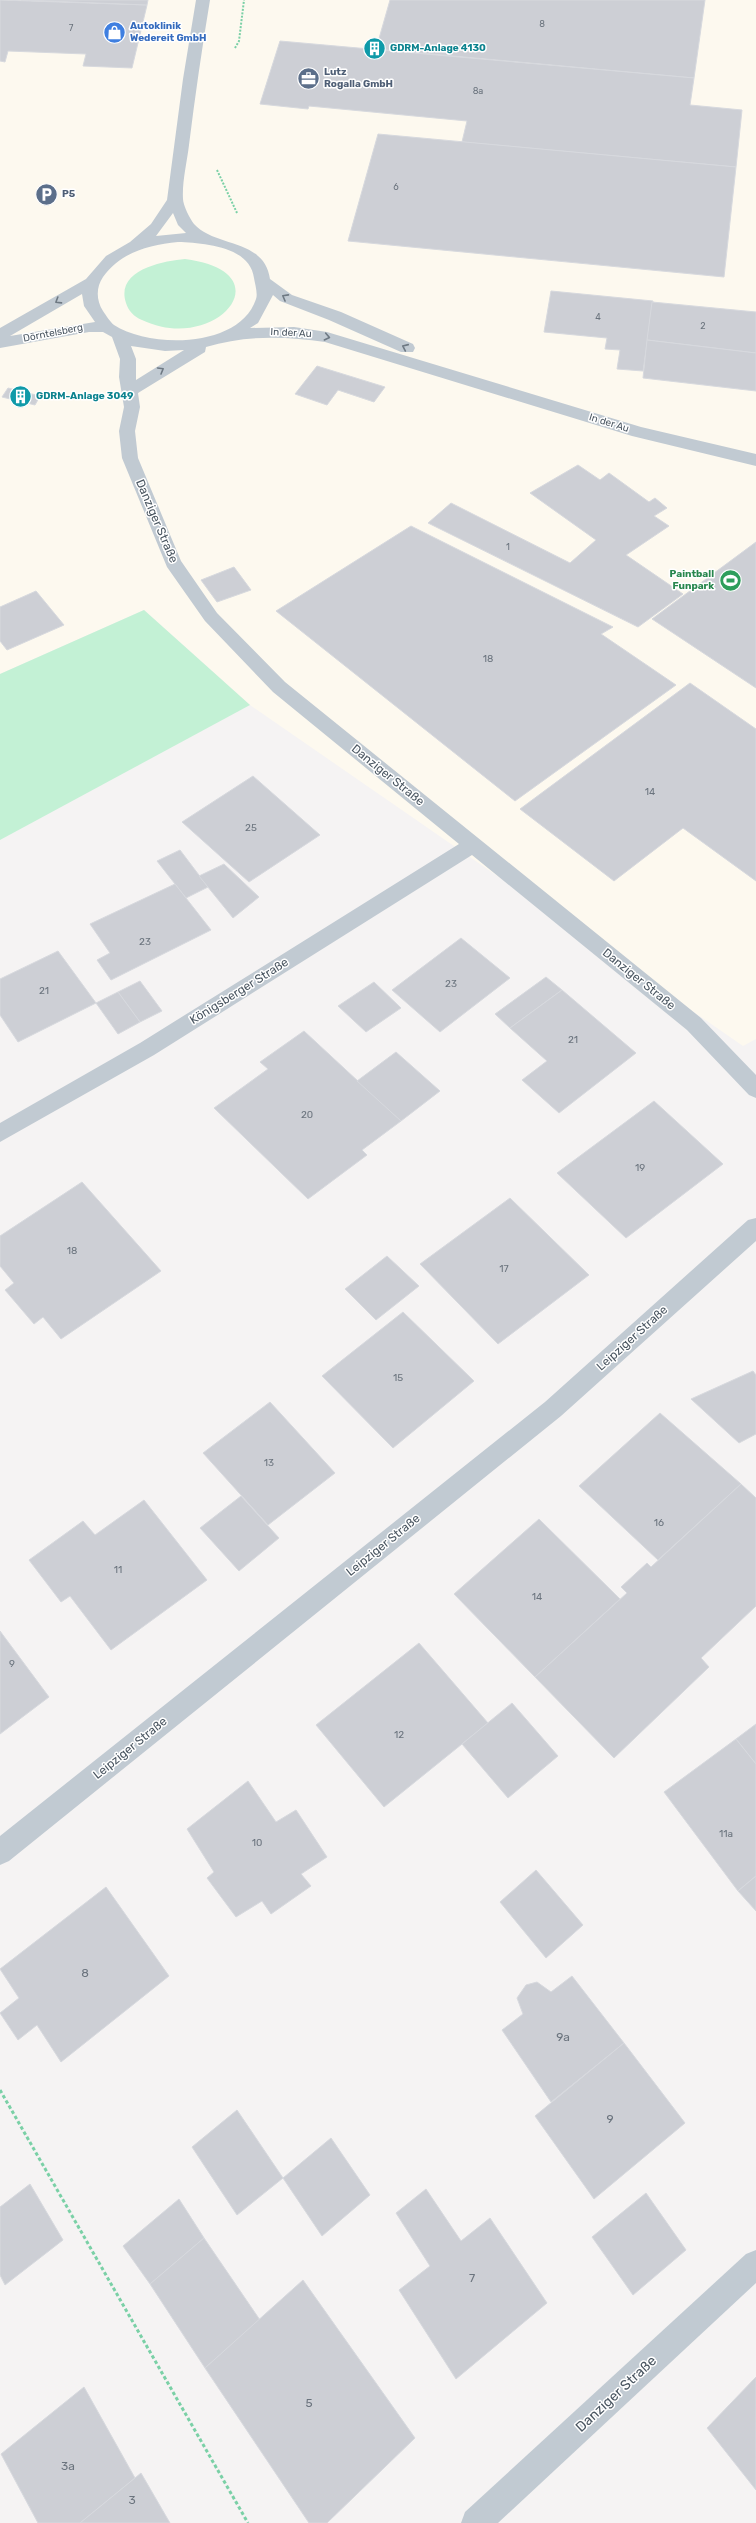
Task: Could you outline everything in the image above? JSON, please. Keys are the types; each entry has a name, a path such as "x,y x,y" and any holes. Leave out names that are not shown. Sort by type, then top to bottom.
{"street":[{"path":"114,331 94,314 90,298 92,282 101,267 116,255 135,245 156,227 175,200 190,79 204,0"},
{"path":"175,200 186,224 201,238"},
{"path":"129,391 156,373 208,343 232,334 253,319 265,302 266,283 259,267 245,254 224,244 201,238 156,240 135,245"},
{"name":"Dörntelsberg","path":"0,335 92,282"},
{"name":"In der Au","path":"266,283 286,298 335,316 430,358 464,378"},
{"name":"Dörntelsberg","path":"0,343 89,327 114,331 154,345 177,347 208,343"},
{"name":"Danziger Straße","path":"114,331 128,359 129,391 132,407 127,431 130,458 173,563 211,617 279,687 694,1024 756,1088"},
{"name":"In der Au","path":"232,334 272,331 327,337 638,432 756,460"},
{"name":"Königsberger Straße","path":"0,1133 147,1049 474,844"},
{"name":"Leipziger Straße","path":"0,1852 553,1409 756,1227"},
{"name":"Danziger Straße","path":"476,2523 756,2264"}],"path":[{"path":"232,54 239,41 244,0"},
{"path":"215,167 238,215"},
{"path":"0,2090 248,2523"}],"shaded area":[{"path":"0,0 756,0 756,1039 743,1046 250,705 144,610 0,674"}],"green space":[{"path":"185,259 215,267 232,279 235,293 229,308 215,320 194,327 169,328 139,319 134,315 126,303 124,292 127,282 143,269 165,262"},
{"path":"144,610 250,705 0,840 0,674"}],"building":[{"path":"0,0 147,5 132,68 83,66 86,54 8,51 5,62 0,61"},
{"path":"21,0 148,0 147,5"},
{"path":"390,0 705,0 694,78 376,49"},
{"path":"280,41 694,78 690,105 742,110 736,167 462,142 467,121 309,106 308,109 260,104"},
{"path":"378,134 736,167 724,277 348,241"},
{"path":"551,291 653,301 643,371 617,369 620,350 605,349 607,338 544,332"},
{"path":"652,302 756,312 756,353 647,340"},
{"path":"647,340 756,353 756,391 643,378"},
{"path":"317,366 385,387 374,402 338,390 327,405 295,394"},
{"name":"GDRM-Anlage 3049","path":"8,388 40,396 35,405 2,397"},
{"path":"578,465 600,480 609,473 649,502 655,498 667,508 654,516 669,526 626,555 683,594 638,627 428,523 451,503 570,563 596,540 530,493"},
{"path":"411,526 613,627 601,634 676,685 515,801 276,611"},
{"name":"Paintball Funpark","path":"756,542 756,688 652,619"},
{"path":"234,567 251,590 217,602 201,580"},
{"path":"36,591 64,625 7,650 0,641 0,607"},
{"path":"690,683 756,729 756,881 683,828 614,881 520,809"},
{"path":"253,776 320,835 249,882 182,822"},
{"path":"180,850 208,887 186,898 157,861"},
{"path":"224,864 259,897 233,918 199,876"},
{"path":"175,884 211,930 111,980 97,960 110,953 90,924"},
{"path":"461,938 510,978 440,1032 392,990"},
{"path":"58,951 96,1003 18,1042 0,1015 0,979"},
{"path":"546,977 562,990 510,1028 495,1014"},
{"path":"140,981 162,1011 140,1022 118,992"},
{"path":"374,982 401,1008 366,1032 338,1006"},
{"path":"562,990 636,1053 559,1113 522,1080 547,1061 510,1028"},
{"path":"118,992 140,1022 118,1034 96,1003"},
{"path":"304,1031 401,1121 362,1150 367,1155 308,1199 214,1108 268,1069 260,1062"},
{"path":"396,1052 440,1091 401,1121 357,1081"},
{"path":"654,1101 723,1164 626,1238 557,1173"},
{"path":"82,1182 161,1271 61,1339 43,1317 34,1324 5,1290 14,1283 0,1266 0,1236"},
{"path":"510,1198 589,1275 498,1344 420,1264"},
{"path":"387,1256 419,1286 376,1320 345,1289"},
{"path":"403,1312 474,1381 393,1448 322,1376"},
{"path":"753,1371 756,1375 756,1434 739,1443 691,1399"},
{"path":"270,1402 335,1473 268,1525 203,1453"},
{"path":"660,1413 741,1484 658,1560 579,1486"},
{"path":"741,1484 756,1498 756,1606 701,1658 709,1667 614,1758 535,1677 627,1593 621,1587 647,1563 651,1567"},
{"path":"241,1496 279,1538 239,1571 200,1528"},
{"path":"144,1500 207,1580 111,1650 70,1596 61,1602 29,1560 83,1521 95,1535"},
{"path":"539,1519 620,1599 535,1677 454,1594"},
{"path":"0,1631 49,1697 0,1734"},
{"path":"419,1643 488,1723 384,1807 316,1725"},
{"path":"512,1703 558,1756 508,1798 462,1744"},
{"path":"756,1724 756,1764 736,1739"},
{"path":"736,1739 756,1764 756,1876 738,1891 664,1792"},
{"path":"248,1781 276,1822 296,1810 327,1857 301,1874 311,1886 271,1914 262,1901 236,1917 207,1878 214,1872 187,1829"},
{"path":"536,1870 583,1925 546,1958 500,1902"},
{"path":"756,1876 756,1911 738,1891"},
{"path":"106,1887 169,1976 61,2062 37,2025 18,2040 0,2013 19,1998 0,1969"},
{"path":"572,1976 624,2043 551,2102 502,2030 523,2014 517,1998 526,1985 537,1982 551,1992"},
{"path":"624,2043 685,2123 594,2199 535,2116"},
{"path":"237,2110 283,2178 237,2215 192,2147"},
{"path":"331,2138 370,2195 322,2236 283,2178"},
{"path":"30,2184 63,2240 5,2285 0,2275 0,2207"},
{"path":"426,2189 461,2241 490,2218 547,2303 456,2379 399,2290 430,2266 396,2213"},
{"path":"646,2193 686,2250 633,2295 592,2237"},
{"path":"179,2199 204,2238 150,2284 123,2246"},
{"path":"204,2238 260,2320 205,2368 150,2284"},
{"path":"303,2280 415,2438 327,2523 309,2523 205,2368"},
{"path":"756,2377 756,2490 707,2428"},
{"path":"84,2387 135,2478 80,2523 38,2523 1,2454"},
{"path":"141,2473 170,2523 80,2523 135,2478"}],"place":[{"name":"Autoklinik Wedereit GmbH","path":"114,32"},
{"name":"GDRM-Anlage 4130","path":"374,48"},
{"name":"Lutz Rogalla GmbH","path":"309,78"},
{"name":"P5","path":"46,194"},
{"name":"GDRM-Anlage 3049","path":"21,396"},
{"name":"Paintball Funpark","path":"730,580"}]}
